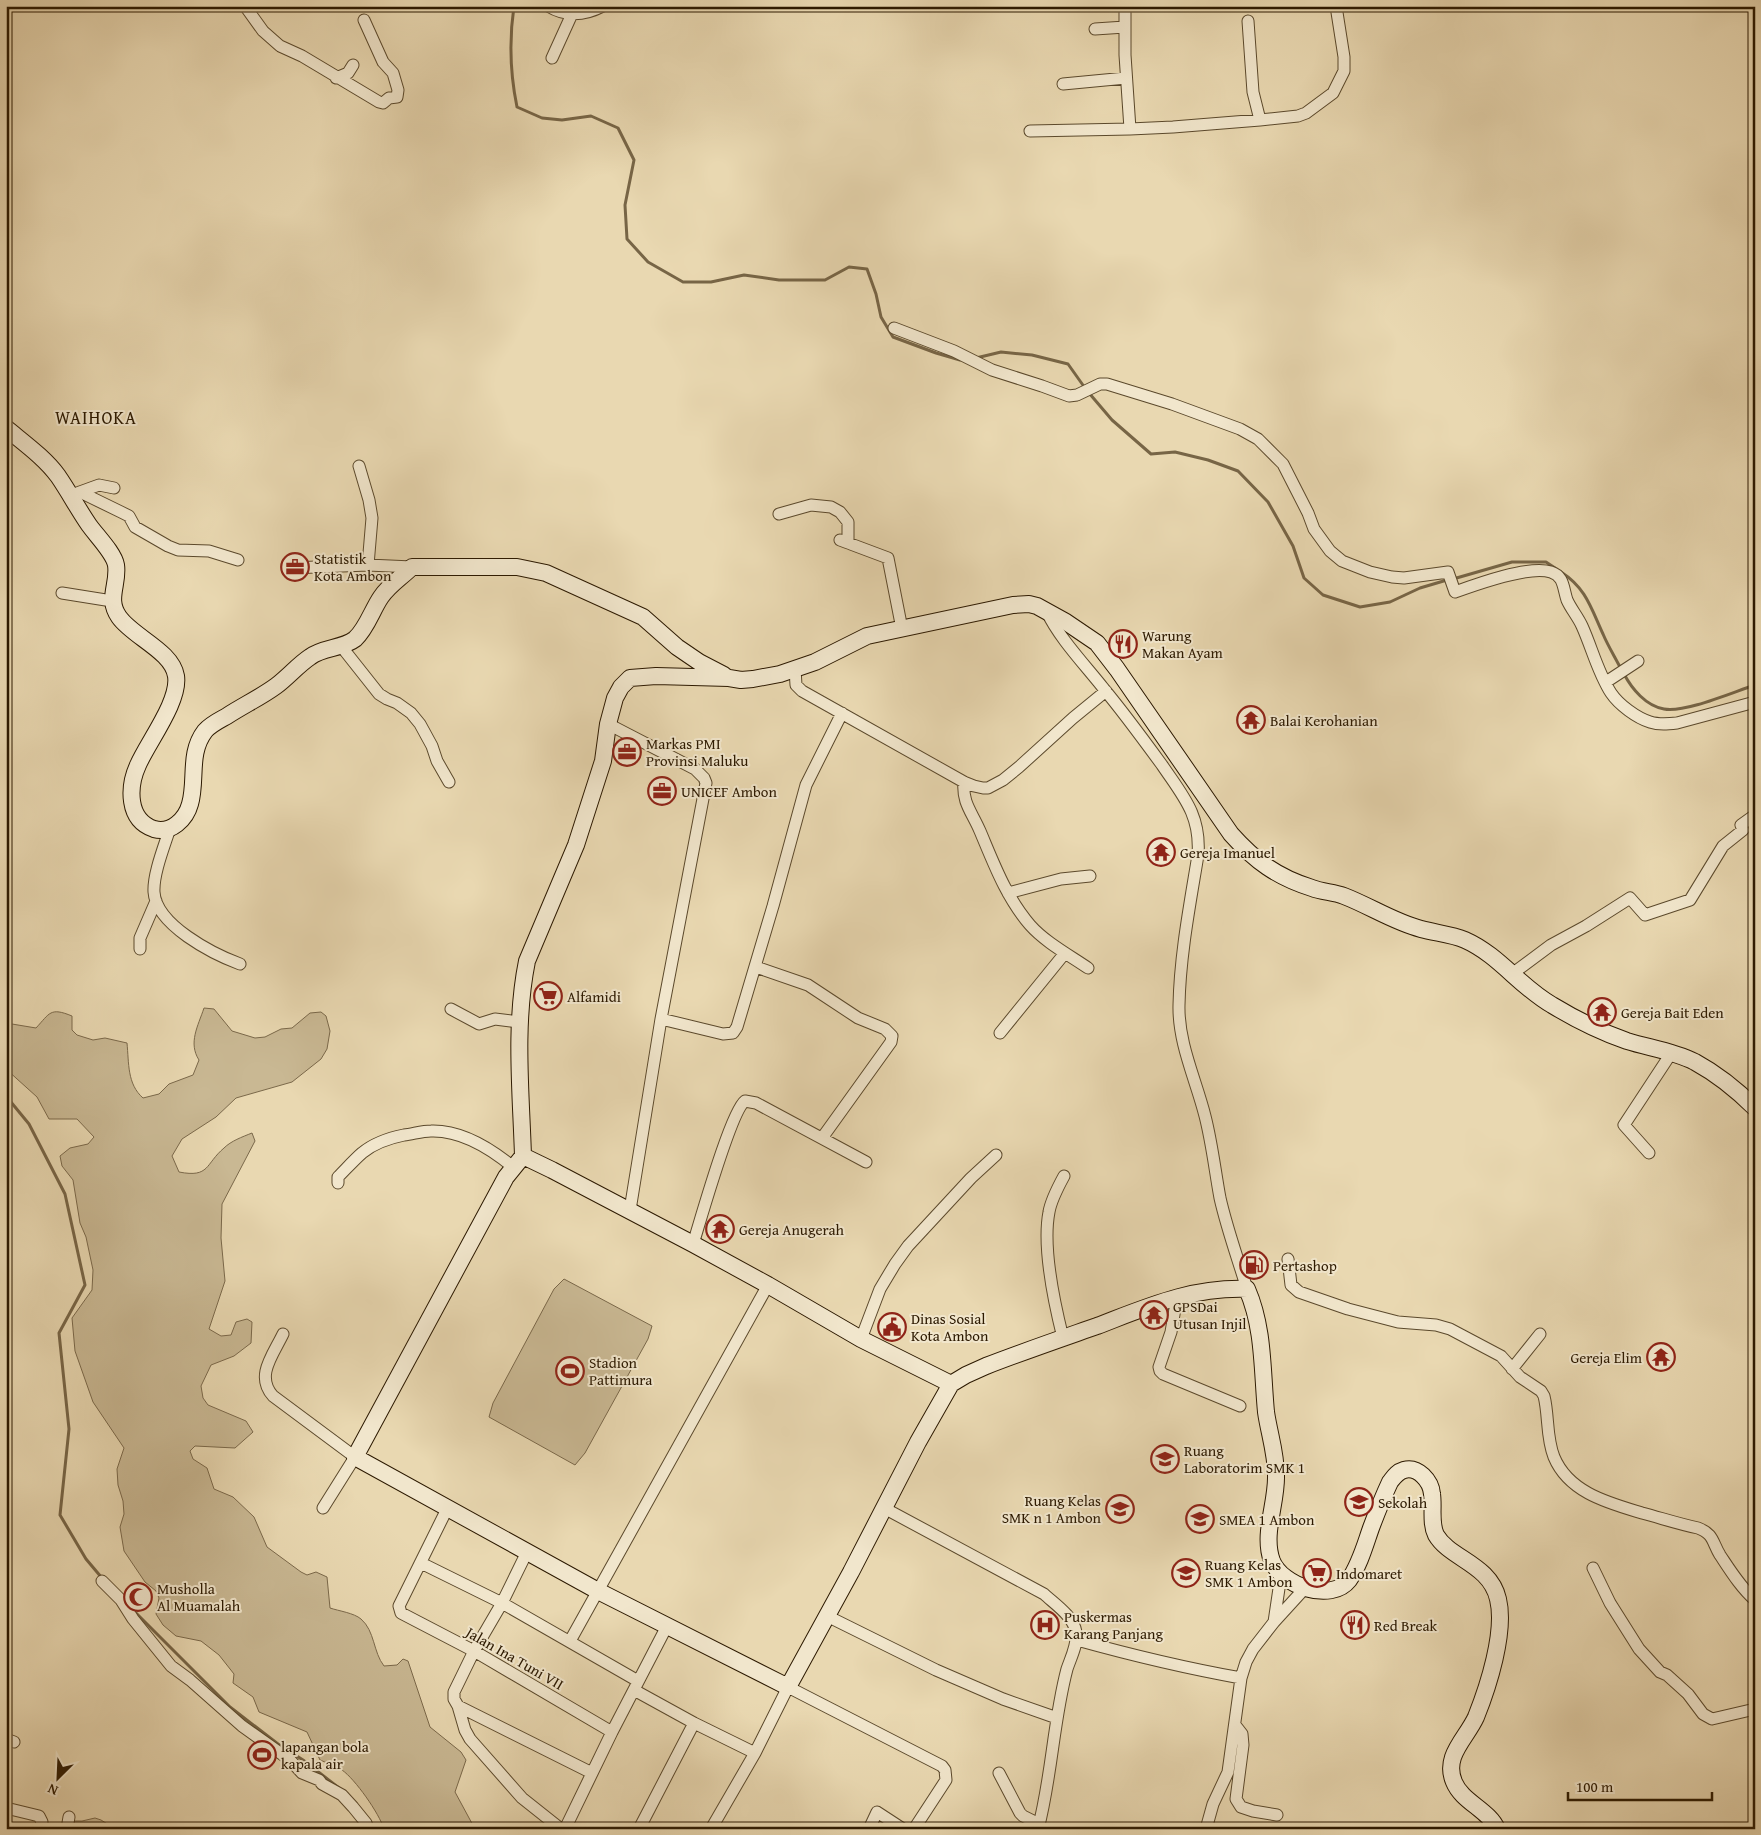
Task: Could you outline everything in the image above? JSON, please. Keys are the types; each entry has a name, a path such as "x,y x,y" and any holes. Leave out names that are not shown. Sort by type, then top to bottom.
{"street":[{"path":"245,6 263,31 280,46 302,56 336,78 383,103 389,98 396,97 398,90 393,73 383,62 364,20"},
{"path":"548,6 567,14 593,11 603,6"},
{"path":"1125,6 1126,78 1130,129"},
{"path":"1030,131 1130,129 1260,120 1298,116 1306,113 1324,101 1337,87 1344,71 1345,63 1336,6"},
{"path":"552,58 572,14"},
{"path":"1248,21 1252,86 1260,120"},
{"path":"1096,29 1125,27"},
{"path":"336,78 348,73 353,65"},
{"path":"1063,84 1126,78"},
{"path":"894,328 992,370 1069,396 1077,395 1102,383 1156,399 1240,429 1258,439 1282,464 1308,512 1317,534 1330,551 1342,561 1370,572 1392,577 1449,572 1454,591 1524,572 1544,570 1558,575 1561,578 1568,602 1582,625 1611,692 1620,704 1650,722 1664,724 1686,721 1755,702"},
{"path":"6,428 75,494 88,524 112,556 116,565 112,601 114,608 124,624 169,660 174,667 177,683 172,700 156,734 138,764 131,791 133,810 144,823 153,828 162,830 170,828 183,818 191,801 198,746 207,729 231,713 250,704 278,684 309,657 341,646 356,637 382,596 412,566"},
{"path":"359,466 372,518 368,565"},
{"path":"75,494 99,485 114,488"},
{"path":"75,494 129,516 135,528 168,546 187,551 209,551 238,560"},
{"path":"779,514 811,505 831,507 840,512 848,522 844,542 888,558 902,629"},
{"path":"291,568 368,565 517,567 546,573 643,617 677,647 716,672 730,678"},
{"path":"62,594 112,601"},
{"path":"323,1508 355,1457 454,1270 518,1162 519,1022 526,961 576,844 603,761 608,724 615,698 630,678 753,679 795,669 829,656 848,644 867,636 1013,605 1029,604 1046,611 1097,643 1231,834 1248,853 1271,870 1287,879 1313,889 1343,896 1388,917 1420,929 1462,939 1492,955 1531,992 1552,1005 1585,1023 1625,1040 1672,1052 1694,1061 1740,1093 1755,1108"},
{"path":"1046,611 1076,655 1140,734 1192,810 1198,826 1198,855 1184,952 1179,1006 1180,1022 1205,1117 1220,1198 1230,1239 1254,1306 1259,1327 1266,1413 1276,1475 1275,1498 1269,1537 1272,1562 1281,1575 1305,1588 1327,1590 1348,1582 1362,1555 1390,1482 1397,1473 1404,1470 1413,1469 1422,1475 1432,1491 1433,1524 1436,1535 1447,1546 1469,1561 1489,1580 1498,1599 1499,1625 1497,1649 1486,1690 1474,1720 1456,1748 1451,1770 1454,1783 1462,1795 1492,1821 1497,1829"},
{"path":"341,646 379,694 411,713 420,724 449,782"},
{"path":"663,677 675,663 677,647"},
{"path":"1606,682 1629,667"},
{"path":"795,669 795,681 798,688 964,782 983,788 988,788 1003,780 1106,691"},
{"path":"661,1019 723,1034 732,1032 737,1028 756,967 806,785 842,714"},
{"path":"608,724 695,769 701,774 706,783 661,1019 630,1210"},
{"path":"964,782 963,797 979,829 996,871 1008,892 1031,926 1065,953 1088,968"},
{"path":"1512,974 1551,945 1586,926 1630,898 1645,915 1690,900 1723,846 1742,830 1741,825 1755,815"},
{"path":"170,828 154,882 156,901 167,919 198,945 223,958 240,964"},
{"path":"1008,892 1061,879 1090,876"},
{"path":"140,949 140,938 156,901"},
{"path":"1000,1033 1065,953"},
{"path":"756,967 808,985 858,1018 886,1029 892,1036 891,1042 822,1138"},
{"path":"451,1009 479,1024 495,1019 519,1022"},
{"path":"1648,1153 1624,1126 1672,1052"},
{"path":"693,1244 730,1130 742,1103 750,1101 756,1103 866,1162"},
{"path":"338,1182 338,1177 362,1153 375,1144 428,1130 443,1131 464,1137 630,1210 768,1285 861,1339 952,1384"},
{"path":"861,1339 880,1289 903,1252 971,1178 996,1155"},
{"path":"1063,1338 1055,1300 1047,1227 1049,1210 1064,1176"},
{"path":"1288,1259 1291,1285 1299,1292 1348,1309 1398,1322 1436,1325 1450,1329 1501,1356 1520,1377 1544,1396 1548,1434 1553,1455 1563,1472 1574,1483 1586,1493 1609,1503 1698,1528 1709,1533 1719,1554 1741,1585 1755,1600"},
{"path":"570,1642 768,1285"},
{"path":"711,1829 827,1616 918,1442 952,1384 986,1366 1125,1314 1177,1297 1216,1289 1247,1289"},
{"path":"1177,1297 1173,1323 1159,1367 1160,1371 1163,1374 1240,1406"},
{"path":"283,1334 266,1369 266,1387 273,1396 355,1457 598,1591 942,1766 946,1774 946,1780 914,1829"},
{"path":"1512,1369 1540,1334"},
{"path":"448,1507 421,1563 502,1603 570,1642 694,1723 754,1752"},
{"path":"884,1508 1044,1594 1074,1625 1077,1640 1067,1669 1056,1718 1039,1826 1020,1813 999,1773"},
{"path":"527,1552 454,1692 454,1699 470,1740 522,1798 561,1829"},
{"name":"Jalan Ina Tuni VII","path":"421,1563 399,1606 401,1613 474,1652 612,1732"},
{"path":"1593,1568 1610,1603 1639,1649 1660,1672 1667,1675 1688,1694 1703,1714 1712,1719 1755,1709"},
{"path":"1274,1622 1281,1575"},
{"path":"102,1582 121,1600 133,1619 171,1666 190,1680 242,1726 290,1760 302,1773 319,1780 322,1784 342,1795 362,1817 368,1829"},
{"path":"1206,1829 1213,1804 1228,1772 1241,1678 1253,1649 1274,1622 1305,1588"},
{"path":"827,1616 936,1670 1003,1699 1056,1718"},
{"path":"565,1829 612,1732 667,1626"},
{"path":"1077,1640 1201,1671 1241,1678"},
{"path":"458,1706 592,1772"},
{"path":"639,1829 694,1723"},
{"path":"1235,1725 1242,1734 1243,1745 1236,1799 1240,1807 1277,1815"},
{"path":"6,1808 39,1816 42,1822 41,1829"},
{"path":"869,1829 877,1812 903,1829"}],"shaded area":[{"path":"204,1008 214,1009 232,1031 255,1038 265,1037 281,1029 292,1028 310,1013 321,1012 326,1016 330,1031 327,1049 321,1059 292,1082 236,1098 216,1117 182,1139 172,1156 179,1172 196,1173 206,1168 233,1141 252,1133 255,1141 222,1204 221,1238 225,1281 209,1329 221,1336 231,1335 236,1322 247,1319 252,1322 251,1343 234,1356 211,1365 201,1386 203,1398 208,1405 246,1421 253,1432 235,1448 195,1446 190,1451 193,1459 207,1468 214,1489 233,1497 254,1517 267,1547 307,1575 316,1572 327,1577 330,1608 354,1615 366,1624 384,1666 397,1665 403,1659 408,1661 430,1727 461,1752 466,1760 455,1792 475,1829 384,1829 360,1788 342,1770 320,1760 307,1732 259,1712 253,1697 233,1683 234,1674 219,1655 201,1641 176,1636 163,1625 156,1614 159,1598 156,1591 145,1582 124,1551 120,1527 124,1514 123,1501 118,1485 117,1469 124,1448 93,1402 75,1351 72,1318 92,1290 93,1270 86,1237 80,1223 73,1180 62,1166 60,1156 70,1148 88,1144 94,1137 77,1119 49,1119 37,1097 6,1069 6,1018 12,1024 36,1028 51,1013 65,1013 72,1016 72,1030 77,1035 93,1040 105,1038 127,1043 131,1080 143,1098 159,1094 169,1084 193,1075 199,1060 194,1047 195,1034"},
{"path":"564,1279 652,1326 648,1339 585,1453 575,1465 489,1417 493,1403 554,1289"},
{"path":"95,1818 109,1825 110,1829 70,1829 71,1821"}],"waterway":[{"path":"514,6 511,56 517,107 542,118 562,120 591,116 618,128 634,160 625,205 627,239 648,262 683,282 711,282 744,275 779,280 825,280 849,267 867,269 876,294 881,317 893,337 960,360"},
{"path":"976,358 1001,352 1032,355 1068,364 1085,388"},
{"path":"1089,393 1112,420 1151,454 1175,452 1208,460 1238,471 1268,502 1293,546 1304,578 1323,595 1360,607 1390,602 1420,588 1447,580"},
{"path":"1453,579 1512,562 1546,562 1555,568"},
{"path":"1561,572 1576,585 1587,599 1621,669"},
{"path":"1624,674 1640,696 1651,704 1664,709 1696,705 1755,685"},
{"path":"6,1096 29,1124 65,1194 85,1285 59,1333 69,1429 60,1515 86,1559 102,1578"},
{"path":"134,1611 230,1707 339,1788"}],"place":[{"name":"Statistik Kota Ambon","path":"295,567"},
{"name":"Warung Makan Ayam","path":"1123,644"},
{"name":"Balai Kerohanian","path":"1251,720"},
{"name":"Markas PMI Provinsi Maluku","path":"627,752"},
{"name":"UNICEF Ambon","path":"662,791"},
{"name":"Gereja Imanuel","path":"1161,852"},
{"name":"Alfamidi","path":"548,996"},
{"name":"Gereja Bait Eden","path":"1602,1012"},
{"name":"Gereja Anugerah","path":"720,1229"},
{"name":"Pertashop","path":"1254,1265"},
{"name":"GPSDai Utusan Injil","path":"1154,1315"},
{"name":"Dinas Sosial Kota Ambon","path":"892,1327"},
{"name":"Gereja Elim","path":"1661,1357"},
{"name":"Stadion Pattimura","path":"570,1371"},
{"name":"Ruang Laboratorim SMK 1","path":"1165,1459"},
{"name":"Sekolah","path":"1359,1502"},
{"name":"Ruang Kelas SMK n 1 Ambon","path":"1120,1509"},
{"name":"SMEA 1 Ambon","path":"1200,1519"},
{"name":"Ruang Kelas SMK 1 Ambon","path":"1186,1573"},
{"name":"Indomaret","path":"1317,1573"},
{"name":"Musholla Al Muamalah","path":"138,1597"},
{"name":"Puskermas Karang Panjang","path":"1045,1625"},
{"name":"Red Break","path":"1355,1625"},
{"name":"lapangan bola kapala air","path":"262,1755"}],"district":[{"name":"WAIHOKA","path":"96,417"}]}
